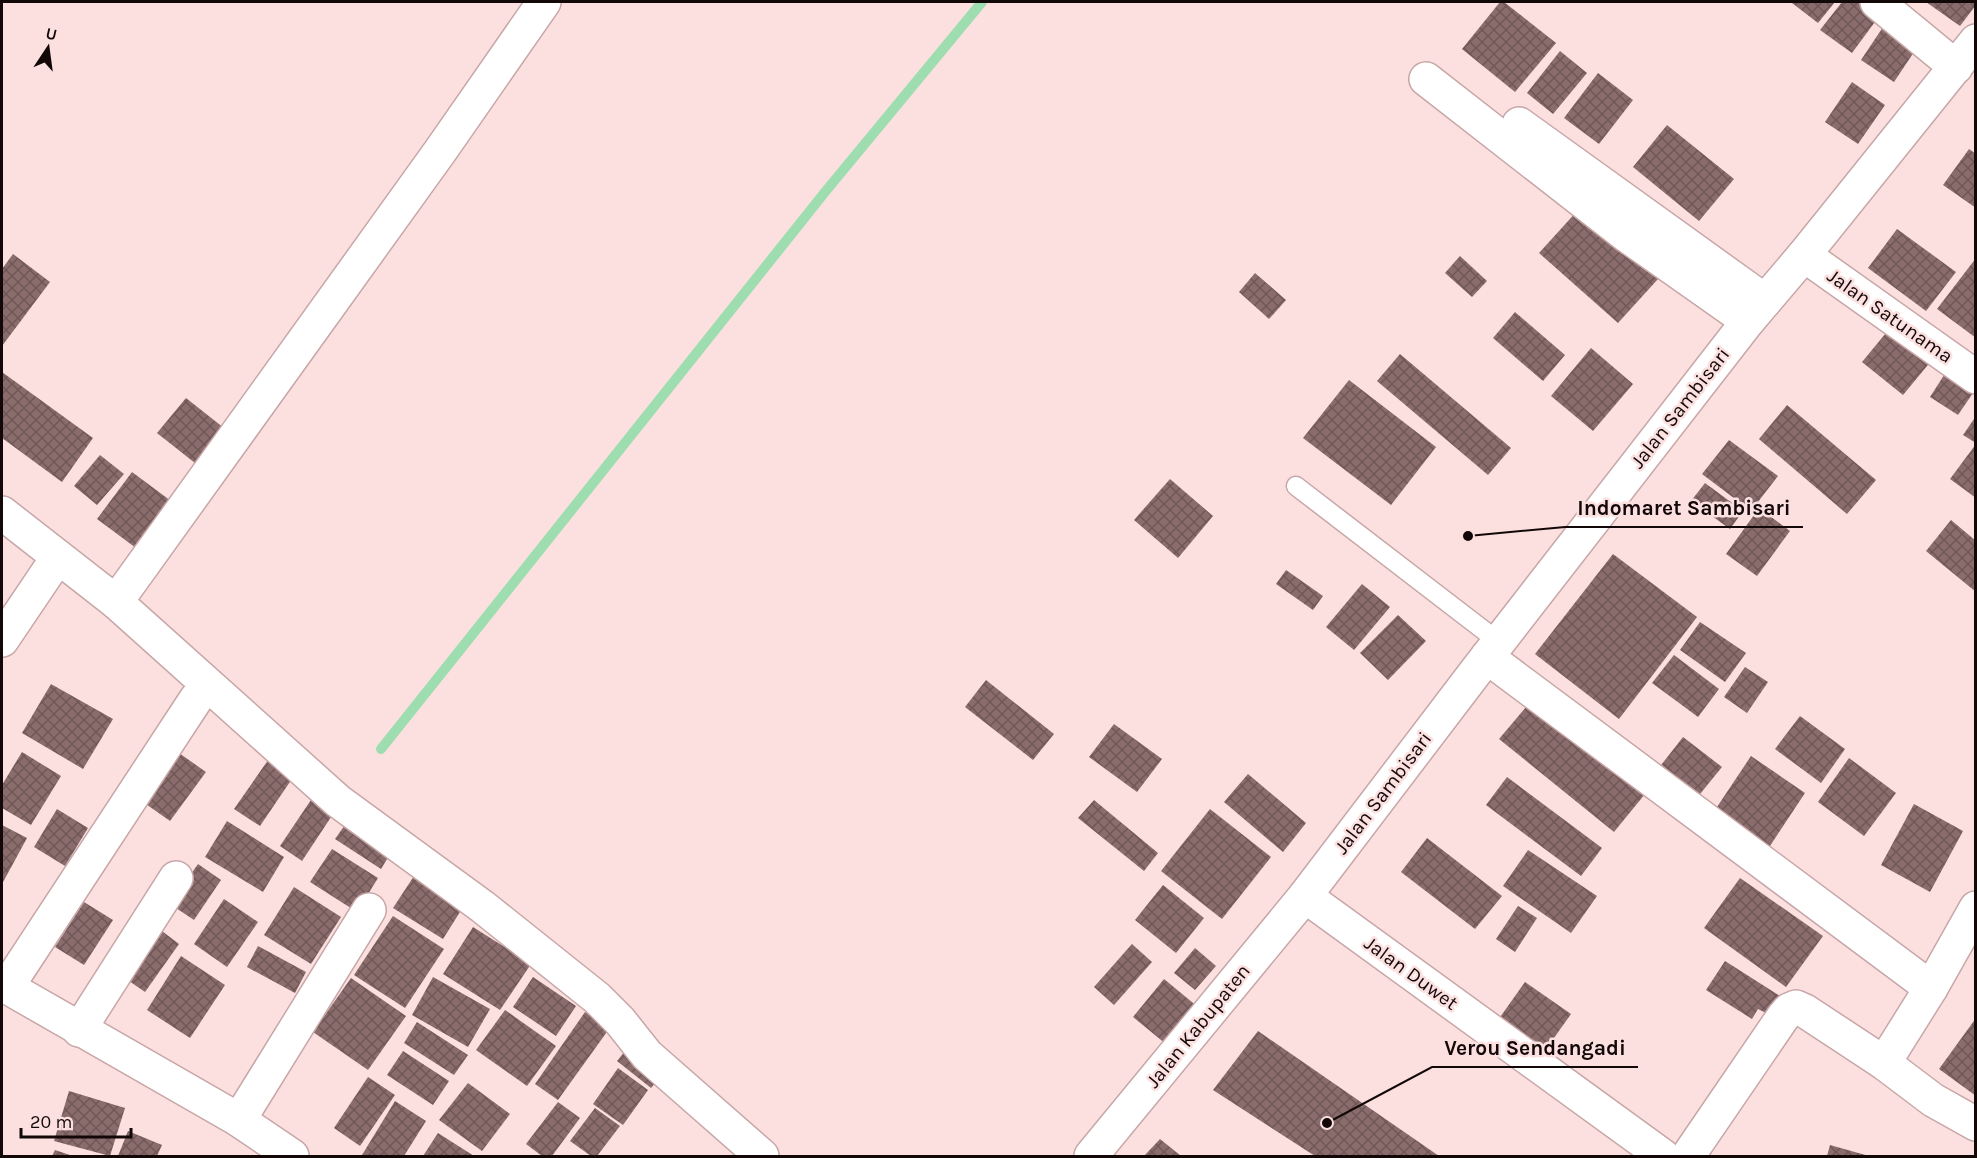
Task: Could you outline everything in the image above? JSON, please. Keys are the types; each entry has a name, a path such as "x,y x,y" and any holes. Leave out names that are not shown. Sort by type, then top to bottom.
{"street":[{"path":"116,602 441,150 544,2"},
{"path":"1877,2 1956,67"},
{"name":"Jalan Sambisari","path":"1305,896 1493,649 1756,311 1804,255 1976,41"},
{"path":"1426,79 1626,235 1756,311"},
{"path":"1474,90 1756,311"},
{"name":"Jalan Satunama","path":"1804,255 1976,377"},
{"path":"2,513 116,602 338,801 483,907 597,998 620,1021 646,1055 762,1156"},
{"path":"2,640 58,557"},
{"path":"1493,649 1931,988"},
{"path":"196,699 4,985 239,1120 291,1156"},
{"path":"79,1030 176,878"},
{"name":"Jalan Kabupaten","path":"1091,1156 1305,896"},
{"name":"Jalan Duwet","path":"1305,896 1663,1156"},
{"path":"1884,1063 1931,988 1976,908"},
{"path":"239,1120 369,910"},
{"path":"1688,1156 1789,1010 1796,1007 1884,1063 1933,1100 1976,1124"}],"lane":[{"path":"1296,486 1493,649"}],"building":[{"path":"1500,2 1504,2 1556,43 1515,92 1462,49"},
{"path":"1793,2 1835,2 1818,23"},
{"path":"1842,2 1870,2 1883,11 1852,53 1820,30"},
{"path":"1926,2 1976,2 1976,5 1960,26"},
{"path":"1885,24 1918,46 1894,82 1861,60"},
{"path":"1560,51 1587,73 1553,114 1527,93"},
{"path":"1598,73 1633,100 1599,144 1564,118"},
{"path":"1852,82 1885,105 1858,144 1825,122"},
{"path":"1667,125 1734,179 1699,221 1633,167"},
{"path":"1969,149 1976,154 1976,208 1943,185"},
{"path":"1579,209 1658,279 1618,323 1539,253"},
{"path":"1897,229 1956,272 1926,311 1868,268"},
{"path":"13,254 50,282 2,346 2,269"},
{"path":"1460,256 1487,281 1472,297 1445,273"},
{"path":"1976,258 1976,338 1937,309"},
{"path":"1255,273 1286,300 1269,319 1239,292"},
{"path":"1515,312 1565,355 1543,381 1493,338"},
{"path":"1891,327 1932,360 1903,395 1862,362"},
{"path":"1591,348 1633,384 1593,431 1551,396"},
{"path":"1400,354 1511,448 1488,475 1377,381"},
{"path":"2,372 93,438 62,482 2,438"},
{"path":"1946,372 1975,390 1958,415 1930,397"},
{"path":"1349,380 1436,447 1391,505 1303,438"},
{"path":"186,398 229,432 200,467 157,433"},
{"path":"1787,405 1876,480 1847,514 1759,439"},
{"path":"1976,416 1976,443 1963,435"},
{"path":"1729,440 1778,476 1751,511 1702,474"},
{"path":"1976,444 1976,498 1950,479"},
{"path":"100,455 124,474 97,505 74,486"},
{"path":"132,472 171,501 136,548 97,519"},
{"path":"1170,479 1213,516 1178,558 1134,520"},
{"path":"1705,483 1743,511 1730,529 1691,501"},
{"path":"1759,508 1790,531 1757,576 1726,554"},
{"path":"1951,520 1976,541 1976,592 1926,551"},
{"path":"1613,554 1697,617 1619,719 1535,654"},
{"path":"1286,570 1323,596 1313,610 1276,584"},
{"path":"1362,584 1390,607 1354,650 1326,627"},
{"path":"1398,615 1426,641 1388,680 1360,653"},
{"path":"1700,622 1746,653 1725,682 1680,650"},
{"path":"1674,655 1719,689 1698,717 1652,683"},
{"path":"1745,667 1768,682 1747,713 1724,697"},
{"path":"986,680 1054,734 1033,760 965,707"},
{"path":"51,684 113,719 83,769 22,733"},
{"path":"1531,701 1645,794 1614,832 1499,739"},
{"path":"1800,716 1845,749 1821,783 1775,749"},
{"path":"1114,724 1162,759 1137,792 1089,757"},
{"path":"1683,737 1722,767 1696,799 1658,769"},
{"path":"22,752 61,776 31,825 2,808 2,785"},
{"path":"179,753 206,772 170,821 143,802"},
{"path":"273,753 298,770 260,826 234,809"},
{"path":"1751,756 1805,793 1764,855 1709,819"},
{"path":"1849,758 1896,793 1864,836 1818,802"},
{"path":"1248,774 1306,823 1283,852 1224,802"},
{"path":"1507,777 1602,848 1581,876 1486,805"},
{"path":"317,791 339,805 302,861 280,846"},
{"path":"1094,800 1158,853 1144,871 1078,818"},
{"path":"1914,804 1963,831 1930,892 1881,865"},
{"path":"57,809 88,828 65,866 34,847"},
{"path":"1210,809 1271,857 1222,919 1161,871"},
{"path":"227,821 284,857 263,892 205,857"},
{"path":"347,822 392,851 381,869 335,839"},
{"path":"2,825 27,838 2,884"},
{"path":"1427,838 1502,896 1475,929 1401,872"},
{"path":"332,849 378,878 357,912 310,882"},
{"path":"1528,850 1597,896 1571,933 1503,886"},
{"path":"198,864 221,880 194,920 170,904"},
{"path":"416,873 465,904 443,939 393,908"},
{"path":"1740,878 1823,936 1786,987 1704,928"},
{"path":"1163,885 1204,918 1176,953 1135,920"},
{"path":"294,887 341,917 311,964 264,935"},
{"path":"224,899 258,922 227,967 194,944"},
{"path":"84,902 113,920 84,965 55,947"},
{"path":"1518,906 1537,918 1515,952 1496,939"},
{"path":"393,916 444,949 405,1008 354,975"},
{"path":"154,925 179,944 145,992 119,974"},
{"path":"473,927 531,964 500,1010 443,974"},
{"path":"1132,944 1152,962 1114,1005 1094,987"},
{"path":"258,946 306,972 295,993 247,967"},
{"path":"1195,948 1216,966 1195,990 1174,973"},
{"path":"181,956 225,985 190,1038 147,1010"},
{"path":"1725,961 1780,996 1768,1014 1758,1009 1752,1019 1706,990"},
{"path":"433,977 490,1009 468,1047 412,1015"},
{"path":"533,977 576,1006 556,1036 513,1007"},
{"path":"351,978 406,1016 368,1070 313,1032"},
{"path":"1164,979 1204,1012 1172,1049 1133,1017"},
{"path":"1525,982 1571,1014 1544,1052 1498,1020"},
{"path":"505,1010 556,1046 527,1086 476,1050"},
{"path":"585,1012 609,1029 558,1100 535,1084"},
{"path":"1976,1018 1976,1096 1939,1069"},
{"path":"417,1022 468,1055 454,1075 404,1043"},
{"path":"1258,1031 1439,1156 1315,1156 1213,1090"},
{"path":"629,1046 663,1074 651,1088 617,1061"},
{"path":"403,1051 449,1081 433,1105 387,1075"},
{"path":"618,1068 648,1090 623,1125 593,1104"},
{"path":"368,1077 395,1095 360,1146 334,1128"},
{"path":"468,1083 510,1114 482,1151 439,1120"},
{"path":"69,1091 125,1108 110,1156 54,1141"},
{"path":"395,1101 426,1121 404,1156 362,1155"},
{"path":"558,1102 580,1118 552,1156 542,1156 526,1144"},
{"path":"595,1108 620,1126 597,1156 591,1156 570,1141"},
{"path":"128,1131 162,1145 157,1156 118,1156"},
{"path":"438,1133 474,1156 423,1156"},
{"path":"1160,1139 1181,1156 1144,1156"},
{"path":"1830,1145 1869,1156 1827,1156"},
{"path":"55,1150 73,1156 52,1156"}],"waterway":[{"path":"381,749 825,192 982,2"}],"place":[{"name":"Indomaret Sambisari","path":"1468,536"},
{"name":"Verou Sendangadi","path":"1327,1123"}]}
